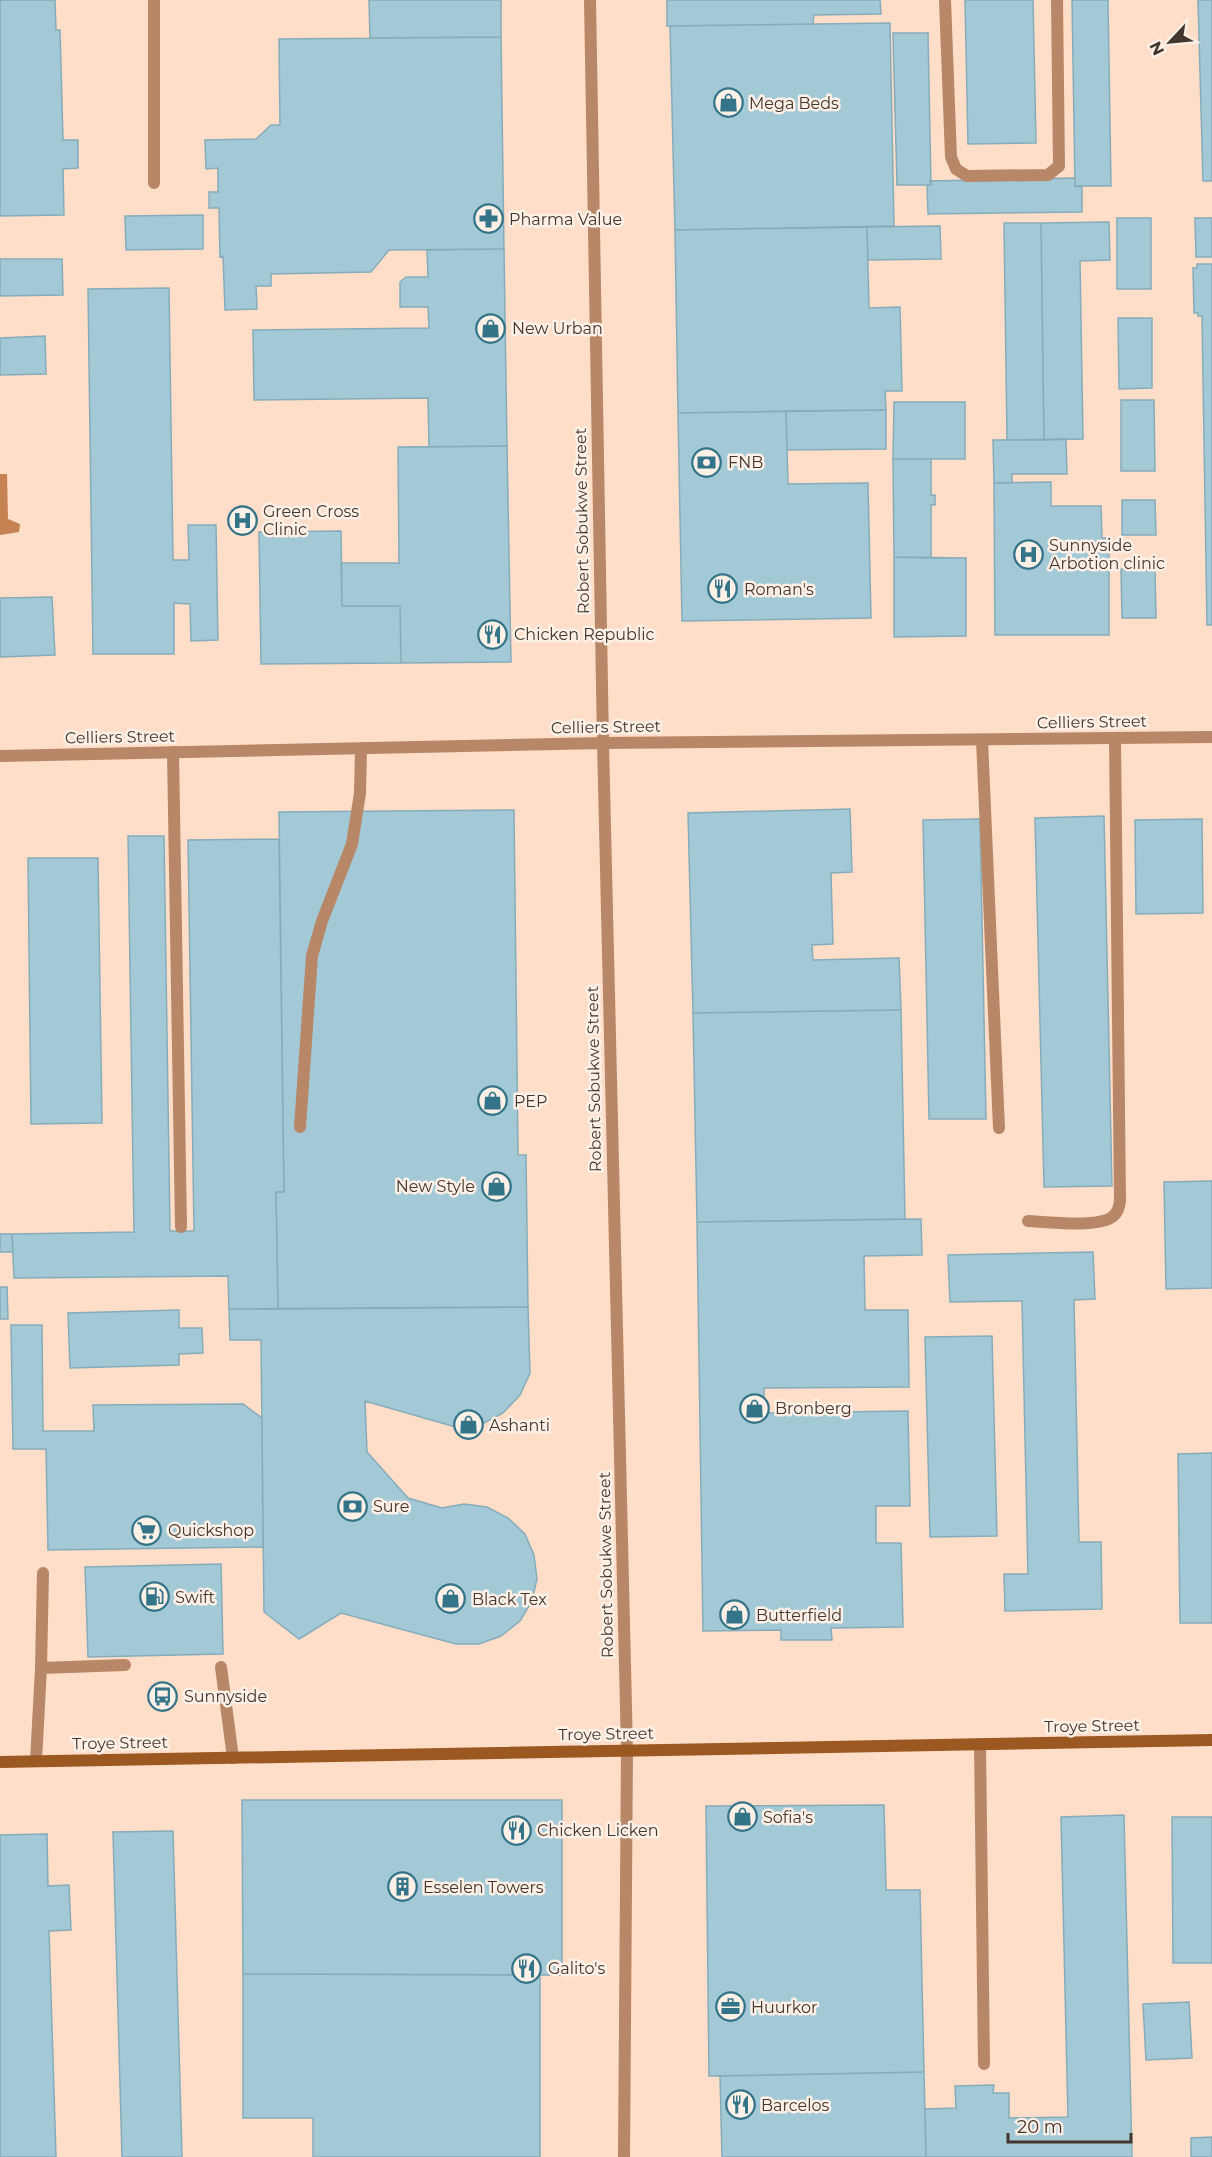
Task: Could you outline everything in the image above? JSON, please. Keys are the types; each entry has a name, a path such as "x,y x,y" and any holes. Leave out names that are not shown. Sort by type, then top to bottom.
{"main road":[{"name":"Troye Street","path":"0,1762 1212,1740"}],"street":[{"path":"154,0 154,183"},
{"name":"Robert Sobukwe Street","path":"590,0 603,743 627,1750 624,2157"},
{"path":"945,0 951,157 956,169 968,176 1048,175 1059,166 1057,0"},
{"name":"Celliers Street","path":"0,756 603,743 1212,737"},
{"path":"1028,1221 1096,1222 1112,1217 1118,1211 1120,1201 1115,738"},
{"path":"982,740 999,1128"},
{"path":"300,1127 312,956 321,921 352,844 360,793 361,748"},
{"path":"173,752 181,1227"},
{"path":"36,1761 43,1573"},
{"path":"41,1668 125,1665"},
{"path":"221,1667 233,1758"},
{"path":"980,1744 984,2064"}],"shaded area":[{"path":"0,474 7,474 8,519 20,524 19,532 0,535"}],"building":[{"path":"0,0 55,0 56,30 60,30 63,140 78,140 78,168 63,169 64,215 0,216"},
{"path":"369,0 501,0 501,37 370,38"},
{"path":"667,0 880,0 881,14 814,15 813,24 667,26"},
{"path":"965,0 1033,0 1036,143 968,144"},
{"path":"1072,0 1108,0 1111,186 1075,186"},
{"path":"1198,0 1212,0 1212,181 1203,181"},
{"path":"890,23 894,226 675,230 670,26"},
{"path":"893,33 928,33 931,185 897,185"},
{"path":"501,37 504,249 389,250 371,272 271,274 271,286 256,286 257,309 225,310 223,256 220,257 219,208 209,208 209,192 218,192 218,168 206,169 205,140 256,139 271,125 280,125 279,39"},
{"path":"1075,178 1075,186 1082,187 1082,212 928,214 927,185 931,185 930,181"},
{"path":"203,215 203,249 126,250 125,216"},
{"path":"1117,218 1151,218 1151,289 1117,289"},
{"path":"1195,218 1212,218 1212,257 1196,257"},
{"path":"1109,222 1110,260 1080,261 1083,439 1044,440 1041,223"},
{"path":"1004,223 1041,223 1044,440 1007,440"},
{"path":"940,226 941,259 868,260 867,227"},
{"path":"867,227 869,308 900,307 902,391 885,391 886,410 678,413 675,230"},
{"path":"504,249 507,446 429,447 428,398 254,400 253,330 429,328 428,307 400,307 400,282 406,277 428,277 427,250"},
{"path":"0,259 62,259 63,295 0,296"},
{"path":"1197,264 1212,264 1212,625 1207,625 1202,316 1194,313 1193,268 1197,268"},
{"path":"169,288 173,560 189,560 188,525 216,525 218,640 191,641 190,604 174,603 174,654 93,654 88,289"},
{"path":"1118,318 1152,318 1152,388 1119,389"},
{"path":"45,336 46,374 0,375 0,338"},
{"path":"1121,400 1154,400 1155,471 1121,471"},
{"path":"894,402 965,402 965,459 893,459"},
{"path":"886,410 886,449 787,450 786,411"},
{"path":"786,411 788,484 868,483 871,618 682,621 678,413"},
{"path":"1066,439 1067,474 1012,474 1012,483 994,483 993,440"},
{"path":"507,446 511,662 401,663 400,606 342,606 341,563 399,563 398,447"},
{"path":"893,459 931,459 931,495 935,495 935,505 931,505 931,558 894,557"},
{"path":"1051,482 1051,506 1101,506 1102,538 1109,538 1109,635 995,635 994,483"},
{"path":"1122,500 1155,500 1156,535 1122,535"},
{"path":"341,531 342,606 400,606 401,663 261,664 259,532"},
{"path":"894,557 966,558 966,636 894,637"},
{"path":"1121,569 1155,569 1156,618 1122,618"},
{"path":"52,597 55,655 0,657 0,598"},
{"path":"850,809 852,872 831,873 833,944 812,945 813,960 899,958 901,1010 693,1013 688,813"},
{"path":"514,810 518,1155 526,1155 528,1307 278,1309 276,1192 284,1192 279,812"},
{"path":"1104,816 1112,1186 1044,1187 1035,818"},
{"path":"980,819 986,1119 929,1119 923,820"},
{"path":"1202,819 1203,913 1136,914 1135,820"},
{"path":"128,836 164,836 170,1231 194,1231 188,840 279,839 284,1192 276,1192 278,1309 229,1309 228,1276 14,1278 12,1234 134,1232"},
{"path":"28,858 98,858 102,1123 31,1124"},
{"path":"901,1010 905,1219 697,1222 693,1013"},
{"path":"1212,1181 1212,1288 1166,1289 1164,1182"},
{"path":"921,1219 922,1255 864,1256 865,1310 908,1310 909,1387 764,1388 764,1413 908,1411 910,1506 876,1506 876,1543 901,1543 903,1627 831,1628 832,1640 781,1640 781,1630 703,1631 697,1222"},
{"path":"0,1234 12,1234 13,1252 0,1252"},
{"path":"1093,1252 1095,1299 1074,1300 1079,1542 1101,1542 1102,1609 1005,1611 1004,1574 1028,1574 1022,1301 950,1302 948,1255"},
{"path":"0,1287 7,1287 8,1319 0,1319"},
{"path":"528,1307 530,1373 520,1395 503,1413 482,1424 459,1428 365,1401 367,1452 408,1498 442,1508 464,1504 487,1507 508,1518 525,1534 534,1555 537,1579 532,1601 520,1621 501,1636 479,1644 456,1644 341,1613 299,1639 264,1612 261,1340 230,1340 229,1309"},
{"path":"179,1310 179,1328 202,1328 203,1353 179,1354 179,1365 70,1368 68,1313"},
{"path":"11,1325 42,1325 43,1431 94,1431 93,1405 243,1404 262,1418 263,1547 48,1550 46,1449 13,1449"},
{"path":"992,1336 997,1536 930,1537 925,1337"},
{"path":"1212,1453 1212,1623 1180,1623 1178,1454"},
{"path":"221,1564 223,1654 88,1657 85,1567"},
{"name":"Esselen Towers","path":"242,1800 562,1800 562,1975 243,1974"},
{"path":"884,1805 886,1890 920,1890 924,2072 709,2076 706,1806"},
{"path":"1124,1815 1132,2157 926,2157 925,2109 956,2108 955,2086 994,2085 993,2093 1009,2093 1009,2118 1068,2117 1061,1817"},
{"path":"1172,1817 1212,1817 1212,1963 1173,1963"},
{"path":"173,1831 182,2157 122,2157 113,1832"},
{"path":"47,1834 48,1886 69,1885 71,1930 49,1931 56,2157 0,2157 0,1835"},
{"path":"243,1974 540,1975 540,2157 313,2157 313,2118 243,2118"},
{"path":"1189,2002 1192,2058 1146,2060 1143,2004"},
{"path":"924,2072 926,2157 722,2157 720,2076"},
{"path":"1212,2137 1212,2157 1191,2157 1191,2138"}],"place":[{"name":"Mega Beds","path":"728,103"},
{"name":"Pharma Value","path":"488,219"},
{"name":"New Urban","path":"491,328"},
{"name":"FNB","path":"707,462"},
{"name":"Green Cross Clinic","path":"242,520"},
{"name":"Sunnyside Arbotion clinic","path":"1028,554"},
{"name":"Roman's","path":"723,589"},
{"name":"Chicken Republic","path":"493,634"},
{"name":"PEP","path":"493,1101"},
{"name":"New Style","path":"496,1186"},
{"name":"Bronberg","path":"754,1408"},
{"name":"Ashanti","path":"468,1425"},
{"name":"Sure","path":"352,1506"},
{"name":"Quickshop","path":"147,1530"},
{"name":"Swift","path":"154,1597"},
{"name":"Black Tex","path":"451,1599"},
{"name":"Butterfield","path":"735,1615"},
{"name":"Sunnyside","path":"163,1696"},
{"name":"Sofia's","path":"742,1817"},
{"name":"Chicken Licken","path":"516,1830"},
{"name":"Esselen Towers","path":"402,1887"},
{"name":"Galito's","path":"527,1968"},
{"name":"Huurkor","path":"730,2007"},
{"name":"Barcelos","path":"740,2105"}]}
